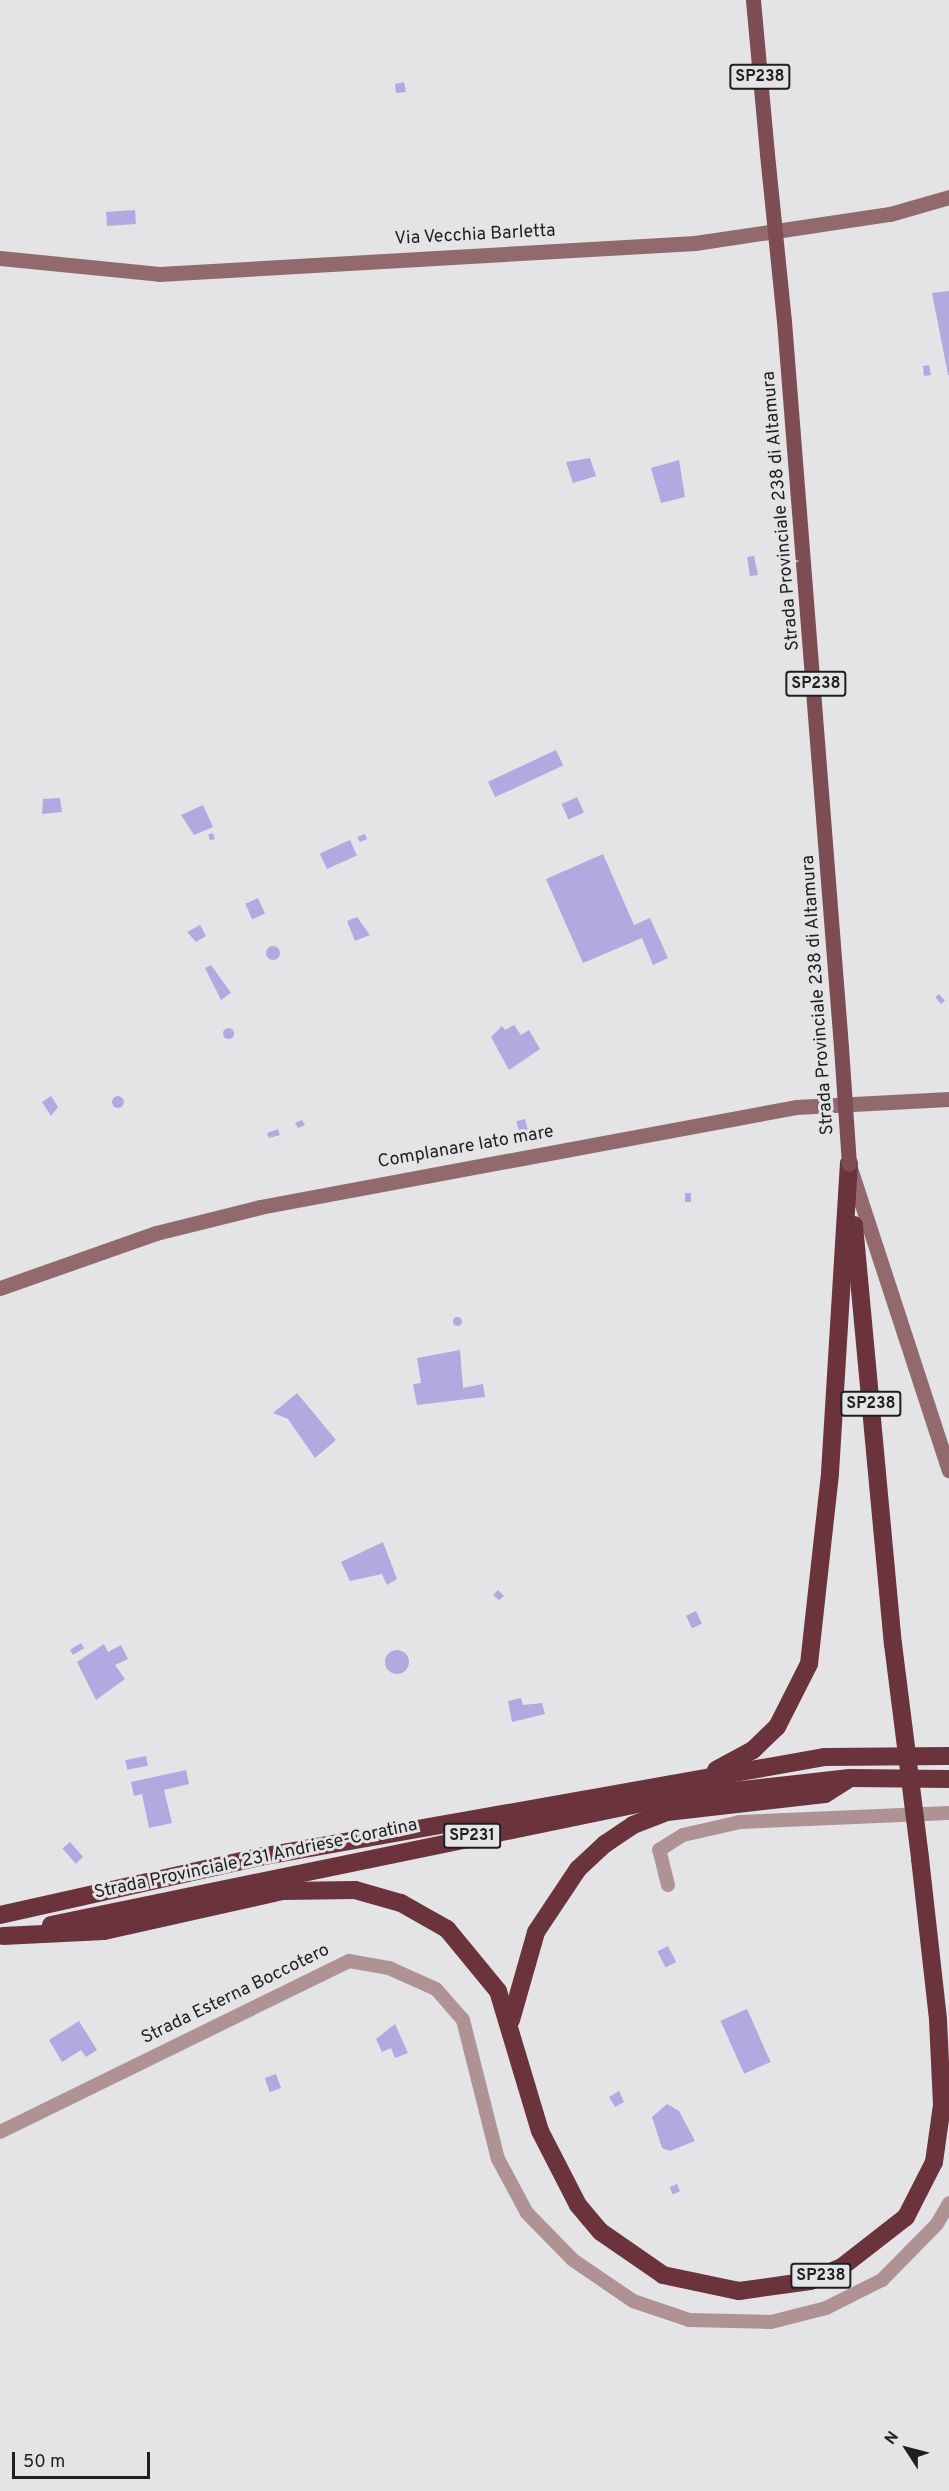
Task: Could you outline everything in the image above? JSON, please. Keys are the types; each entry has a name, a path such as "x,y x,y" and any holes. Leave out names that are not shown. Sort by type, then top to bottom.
{"highway":[{"name":"SP238","path":"511,2020 540,2131 557,2171 601,2232 663,2275 699,2286 739,2291 810,2282 843,2266 906,2217 934,2162 942,2105 938,2019 893,1644 849,1164"},
{"path":"620,1793 723,1769 753,1750 777,1727 809,1664 831,1473 849,1164"},
{"name":"Strada Provinciale 231 Andriese-Coratina","path":"0,1915 265,1856 825,1757 948,1755"},
{"path":"511,2020 536,1932 578,1869 604,1844 633,1825 667,1812 825,1794 849,1778"},
{"name":"Strada Provinciale 231 Andriese-Coratina","path":"2,1936 662,1799 849,1778 949,1779"},
{"path":"2,1936 104,1930 283,1891 355,1890 401,1903 447,1929 484,1967 511,2020"}],"main road":[{"name":"Strada Provinciale 238 di Altamura","path":"753,0 784,321 842,1047 849,1164"}],"street":[{"name":"Via Vecchia Barletta","path":"0,258 159,274 695,243 890,214 949,197"},
{"name":"Complanare lato mare","path":"0,1288 156,1233 295,1200 796,1107 949,1099"},
{"path":"849,1164 949,1470"},
{"path":"668,1885 659,1850 683,1834 740,1822 949,1813"},
{"name":"Strada Esterna Boccotero","path":"0,2132 349,1961 389,1968 436,1989 463,2020 498,2159 527,2213 573,2260 633,2301 689,2320 771,2322 826,2308 882,2280 937,2224 949,2203"}],"building":[{"path":"404,82 406,92 396,93 395,84"},
{"path":"135,210 136,224 107,226 106,212"},
{"path":"949,291 949,375 948,375 932,293"},
{"path":"929,365 931,375 924,376 923,366"},
{"path":"590,458 596,476 573,483 566,462"},
{"path":"679,460 685,497 661,503 651,468"},
{"path":"754,556 758,575 750,576 747,557"},
{"path":"556,750 563,765 495,797 488,782"},
{"path":"577,797 584,813 568,819 561,804"},
{"path":"60,798 62,812 42,814 43,799"},
{"path":"203,805 213,827 194,835 181,815"},
{"path":"213,833 215,839 210,840 208,835"},
{"path":"365,834 367,839 360,842 357,837"},
{"path":"350,840 357,856 327,869 320,853"},
{"path":"603,854 634,925 650,918 668,958 653,965 642,938 583,963 546,879"},
{"path":"258,898 265,914 252,919 245,904"},
{"path":"357,917 370,935 355,941 347,921"},
{"path":"200,925 206,936 196,942 187,932"},
{"path":"273,946 278,948 280,953 278,958 273,960 268,958 266,953 268,948"},
{"path":"211,965 231,993 221,1000 205,968"},
{"path":"939,994 945,1001 941,1004 935,997"},
{"path":"514,1025 521,1035 529,1030 540,1049 509,1070 491,1037 502,1026 505,1030"},
{"path":"228,1027 234,1033 228,1039 222,1033"},
{"path":"51,1096 58,1107 51,1116 42,1102"},
{"path":"120,1096 124,1102 120,1108 116,1108 112,1100"},
{"path":"525,1119 528,1130 519,1132 516,1121"},
{"path":"302,1120 305,1125 298,1128 295,1123"},
{"path":"278,1129 280,1135 269,1138 267,1133"},
{"path":"685,1193 691,1193 691,1202 685,1202"},
{"path":"457,1317 461,1321 457,1325 453,1321"},
{"path":"460,1350 463,1388 483,1384 485,1397 417,1405 413,1384 421,1383 417,1358"},
{"path":"297,1393 336,1440 315,1458 288,1419 273,1413"},
{"path":"383,1542 397,1579 387,1585 382,1574 350,1581 341,1562"},
{"path":"498,1590 504,1596 499,1600 493,1595"},
{"path":"696,1611 702,1624 692,1628 686,1616"},
{"path":"81,1643 84,1648 73,1655 70,1650"},
{"path":"104,1644 108,1652 121,1645 128,1659 115,1665 125,1679 96,1700 77,1662"},
{"path":"397,1650 406,1653 409,1662 406,1671 397,1674 388,1671 385,1662 388,1653"},
{"path":"521,1698 523,1705 542,1703 545,1714 512,1722 508,1701"},
{"path":"146,1756 148,1766 127,1770 125,1760"},
{"path":"186,1770 189,1784 164,1790 172,1823 149,1828 142,1794 134,1796 131,1782"},
{"path":"70,1842 83,1857 76,1864 62,1849"},
{"path":"668,1946 676,1962 665,1967 657,1951"},
{"path":"747,2009 771,2062 744,2074 721,2021"},
{"path":"79,2021 97,2050 86,2057 81,2050 62,2062 49,2040"},
{"path":"395,2024 408,2053 395,2058 391,2048 382,2052 376,2039"},
{"path":"276,2074 281,2088 270,2092 265,2078"},
{"path":"619,2091 624,2102 615,2107 609,2097"},
{"path":"667,2104 679,2111 695,2141 670,2151 662,2148 652,2117"},
{"path":"677,2184 680,2191 673,2194 670,2187"}]}
